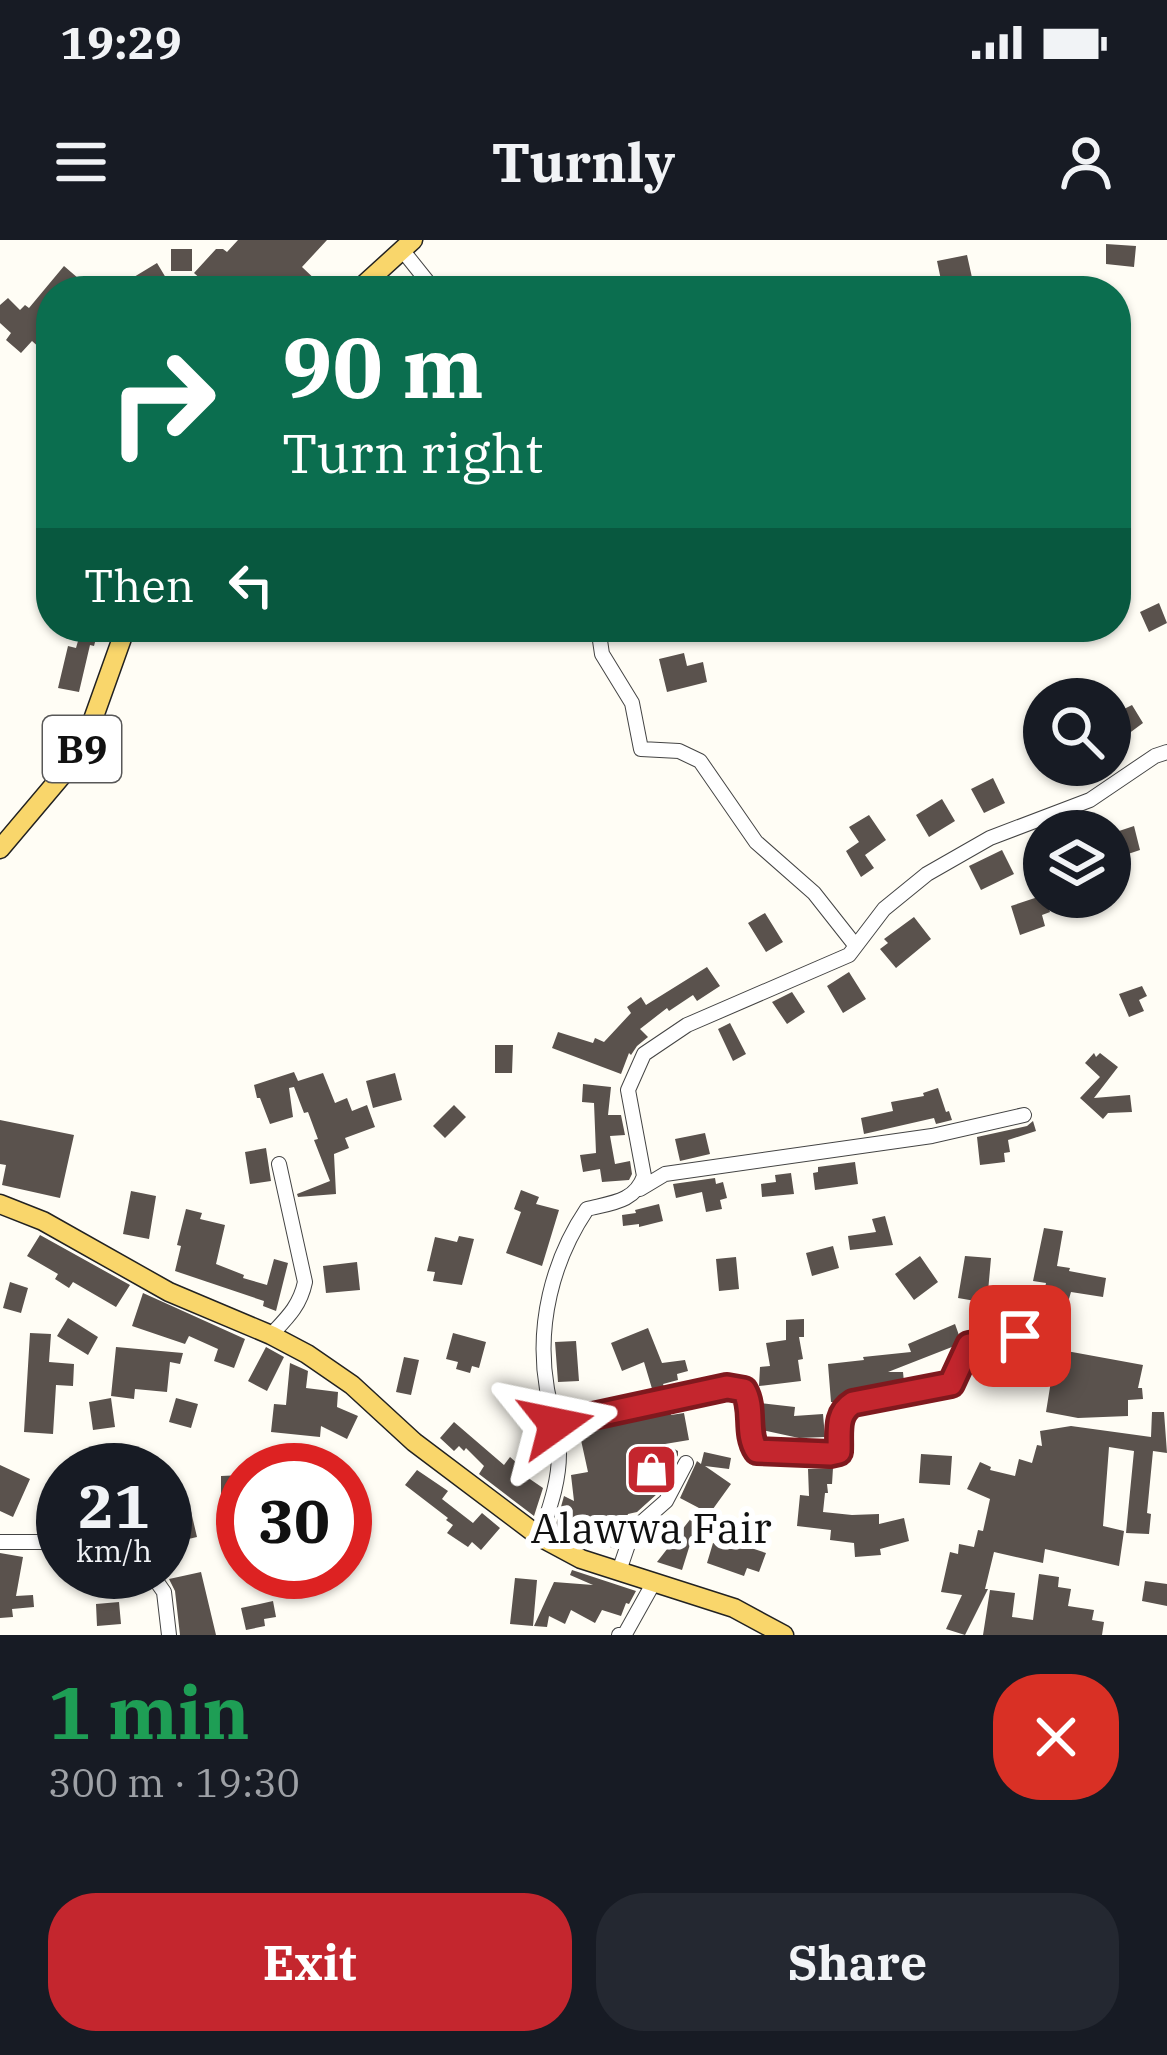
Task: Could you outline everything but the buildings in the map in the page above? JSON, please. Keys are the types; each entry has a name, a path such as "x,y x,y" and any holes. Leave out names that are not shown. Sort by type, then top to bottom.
{"main road":[{"path":"374,276 408,246"},
{"name":"B9","path":"0,849 81,753 121,642"},
{"path":"0,1204 43,1221 169,1292 307,1354 539,1537 581,1559 734,1608 784,1635"}],"street":[{"path":"408,246 426,276"},
{"path":"600,642 632,704 641,749 679,751 700,760 756,842 814,893 855,945"},
{"path":"640,1189 644,1176 628,1090 644,1054 687,1025 849,955 884,909 927,874 990,838 1090,800 1167,752"},
{"path":"539,1537 556,1489 560,1451 547,1387 547,1304 556,1268 587,1209 627,1198 665,1174 932,1136 1024,1115"},
{"path":"271,1335 294,1312 305,1282 278,1165"},
{"path":"556,1424 727,1387 744,1390 749,1399 750,1442 757,1451 830,1454 839,1452 844,1408 951,1384 969,1345 1020,1336"},
{"path":"619,1571 633,1530 666,1502 686,1463"},
{"path":"0,1542 36,1542"},
{"path":"626,1632 654,1582"},
{"path":"165,1599 169,1635"}],"place":[{"name":"Alawwa Fair","path":"651,1469"}],"route":[{"path":"556,1424 727,1387 744,1390 749,1399 750,1442 757,1451 830,1454 839,1452 844,1408 951,1384 969,1345 1020,1336"}]}
